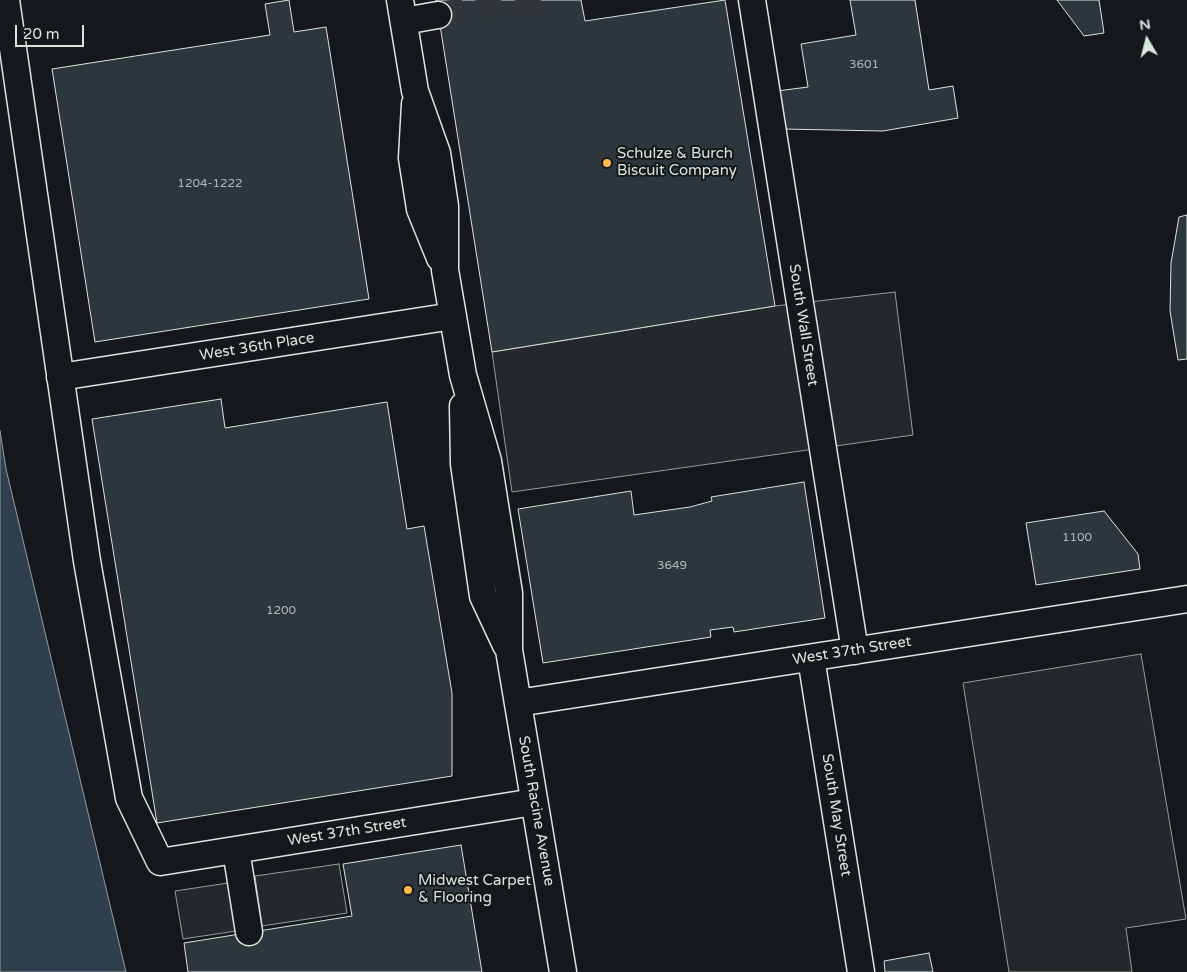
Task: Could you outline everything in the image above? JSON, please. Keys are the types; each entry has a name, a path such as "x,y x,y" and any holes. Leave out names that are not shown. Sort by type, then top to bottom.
{"street":[{"path":"6,0 60,377"},
{"name":"South Wall Street","path":"752,0 855,651"},
{"path":"402,10 438,15"},
{"name":"South Racine Avenue","path":"402,10 415,91 412,158 420,209 445,270 463,375 464,464 483,596 509,650 563,972"},
{"name":"West 36th Place","path":"60,377 453,316"},
{"name":"West 37th Street","path":"60,377 87,561 129,798 160,862 534,802"},
{"name":"West 37th Street","path":"518,703 1187,599"},
{"name":"South May Street","path":"811,658 862,972"},
{"path":"236,850 249,932"}],"shaded area":[{"path":"895,292 913,435 512,492 492,352 775,306"},
{"path":"1141,654 1186,919 1126,928 1132,972 1009,972 963,683"},
{"path":"339,864 347,913 262,926 255,876"},
{"path":"228,883 236,931 183,939 175,891"}],"water":[{"path":"0,431 6,469 126,972 0,972"}],"building":[{"path":"289,0 294,32 326,27 369,299 95,342 52,69 270,35 265,4"},
{"name":"Schulze & Burch Biscuit Company","path":"436,0 581,0 585,21 725,0 775,306 492,352"},
{"path":"850,0 915,0 929,90 953,86 958,118 883,131 783,129 777,91 808,87 801,44 856,35"},
{"path":"1057,0 1099,0 1104,33 1084,36"},
{"path":"1187,215 1187,359 1178,360 1170,311 1171,263 1179,217"},
{"path":"221,399 225,428 387,402 407,529 424,526 452,693 452,776 157,823 92,419"},
{"path":"804,482 825,618 734,632 733,627 710,630 711,637 543,663 518,509 631,491 634,515 690,507 712,501 711,497"},
{"path":"1104,511 1138,554 1140,569 1036,585 1026,523"},
{"name":"Midwest Carpet & Flooring","path":"461,845 482,972 188,972 184,943 352,916 343,864"},
{"path":"929,953 933,972 885,972 884,961"}],"tunnel":[{"path":"438,15 541,0"}],"place":[{"name":"Schulze & Burch Biscuit Company","path":"607,163"},
{"name":"Midwest Carpet & Flooring","path":"408,890"}]}
